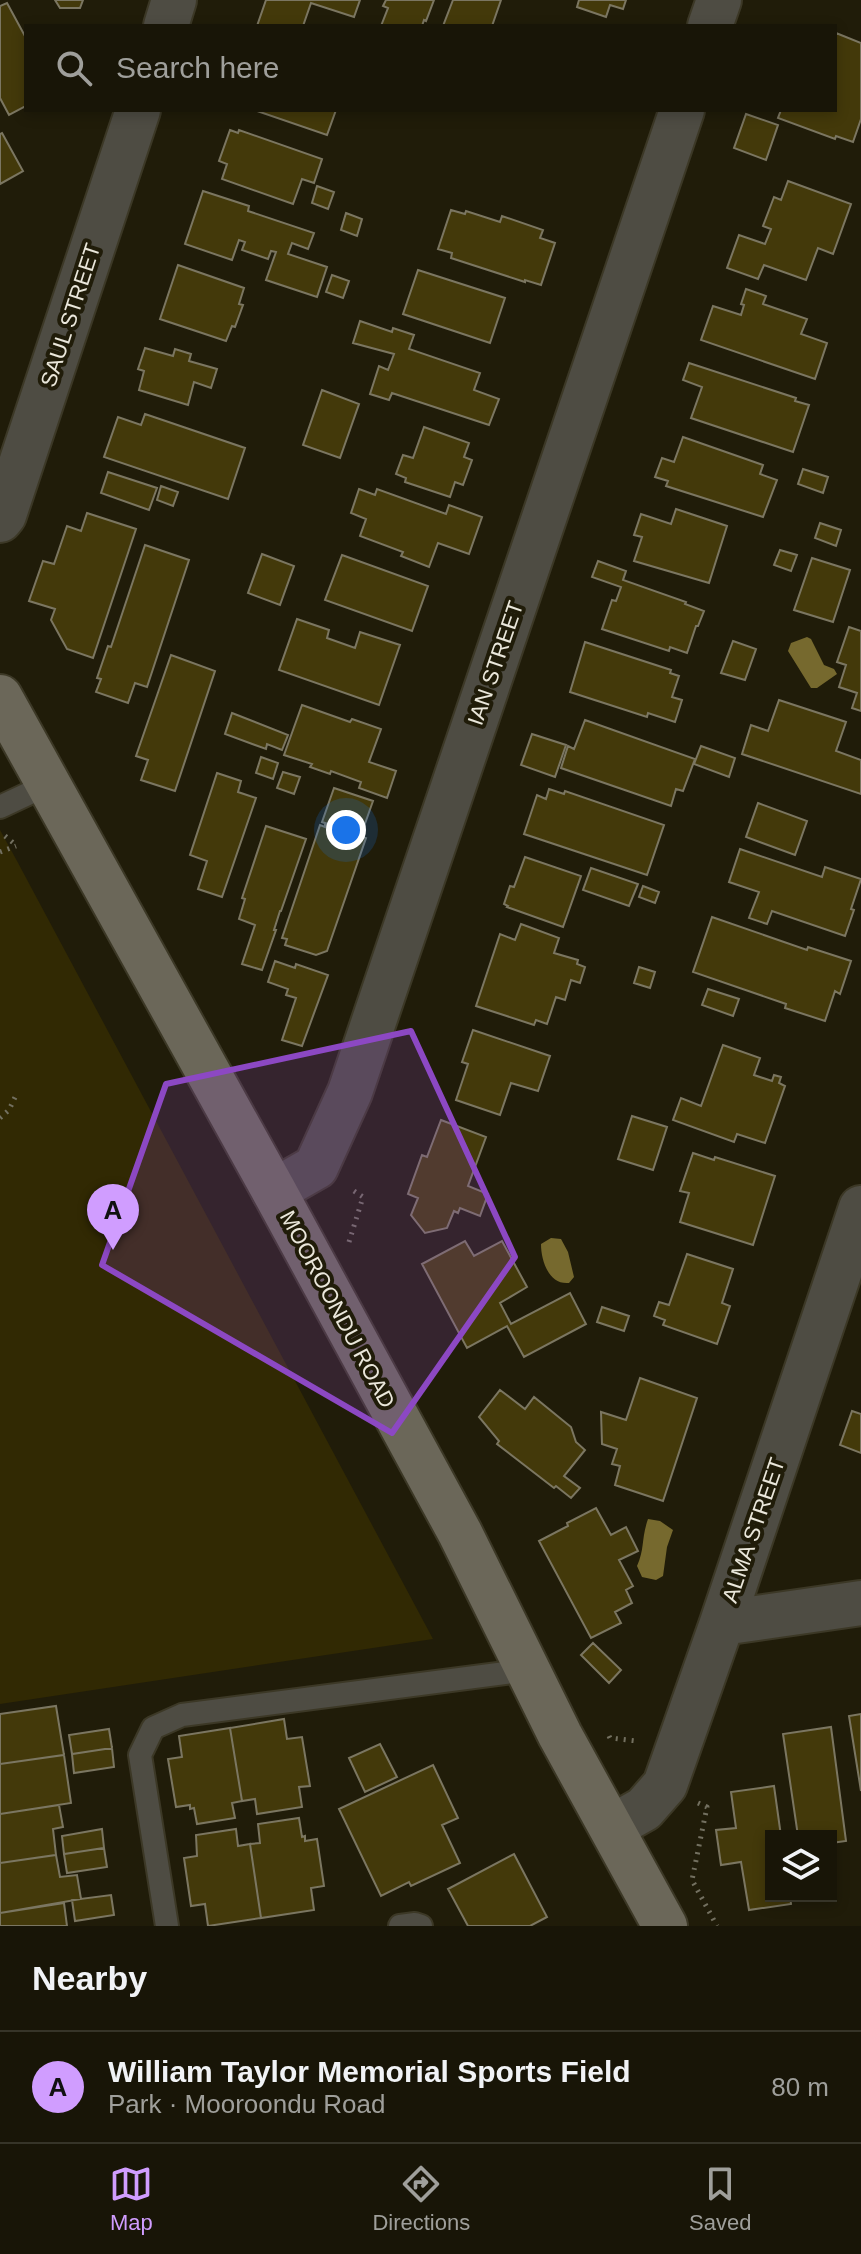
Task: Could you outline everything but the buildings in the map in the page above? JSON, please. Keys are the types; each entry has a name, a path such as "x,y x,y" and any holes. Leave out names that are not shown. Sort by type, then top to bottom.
{"street":[{"path":"167,24 174,0"},
{"path":"711,24 719,0"},
{"name":"SAUL STREET","path":"0,520 137,112"},
{"name":"IAN STREET","path":"316,1167 356,1077 681,112"},
{"name":"MOOROONDU ROAD","path":"0,697 460,1533 560,1735 665,1926"},
{"path":"274,1191 316,1167"},
{"name":"ALMA STREET","path":"612,1827 644,1809 665,1785 861,1208"},
{"path":"722,1623 861,1603"}],"lane":[{"path":"0,807 49,784"},
{"path":"167,1926 140,1755 153,1728 182,1715 528,1670"},
{"path":"400,1926 421,1926"}],"path":[{"path":"0,852 17,846"},
{"path":"0,1118 9,1110 17,1093"},
{"path":"316,1167 363,1197 348,1240 356,1254"},
{"path":"603,1724 610,1738 653,1743 665,1785 707,1807 692,1880 717,1926"}],"highlighted area":[{"path":"411,1031 515,1257 392,1433 102,1265 166,1084"}],"shaded area":[{"path":"807,637 824,665 834,669 837,674 817,688 811,688 788,651 791,643"},
{"path":"0,830 17,861 433,1639 0,1704"},
{"path":"551,1238 561,1239 568,1252 574,1277 569,1283 556,1280 545,1264 541,1244"},
{"path":"648,1519 660,1521 673,1530 663,1576 656,1580 642,1577 637,1566"}],"place":[{"name":"William Taylor Memorial Sports Field","path":"113,1250"}]}
